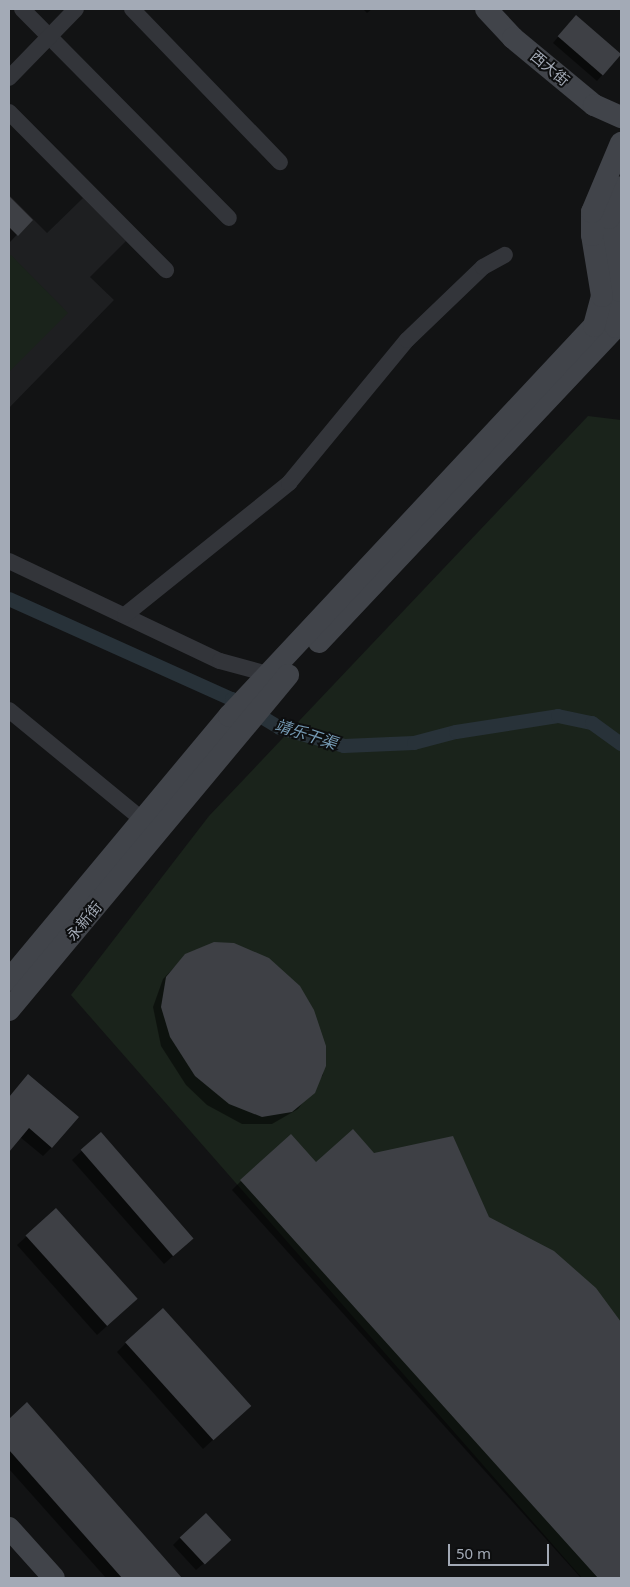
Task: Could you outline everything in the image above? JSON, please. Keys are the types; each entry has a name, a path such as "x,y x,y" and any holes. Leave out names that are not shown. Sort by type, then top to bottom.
{"street":[{"path":"22,9 229,218"},
{"path":"9,78 76,9"},
{"path":"132,9 280,162"},
{"name":"西大街","path":"486,9 513,38 594,105 621,117"},
{"path":"9,112 166,270"},
{"path":"9,710 151,826 267,682 594,326 602,296 592,235 592,212 621,143"},
{"path":"267,682 616,327 620,291 609,218 621,187"},
{"path":"125,615 288,483 407,340 482,268 505,255"},
{"path":"9,561 267,682"},
{"name":"永新街","path":"9,980 151,826"},
{"name":"永新街","path":"9,1010 151,826"},
{"path":"9,1528 54,1578"}],"shaded area":[{"path":"9,195 47,233 83,198 126,241 90,277 114,300 9,408"},
{"path":"11,255 68,313 9,372 9,257"},
{"path":"588,416 621,420 621,1578 582,1578 71,995 209,816"}],"building":[{"path":"576,15 621,54 603,75 558,36"},
{"path":"9,196 33,220 18,236 9,227"},
{"path":"214,942 234,943 269,958 300,986 314,1010 326,1046 326,1066 315,1093 292,1112 262,1117 229,1104 195,1076 170,1037 161,1007 166,977 185,954"},
{"path":"28,1074 79,1117 52,1148 29,1128 9,1152 9,1097"},
{"path":"353,1129 374,1153 453,1136 489,1217 554,1251 596,1288 621,1322 621,1578 598,1578 240,1180 291,1134 316,1162"},
{"path":"101,1132 194,1238 173,1256 81,1150"},
{"path":"56,1208 138,1299 107,1326 26,1235"},
{"path":"163,1308 251,1406 213,1440 125,1342"},
{"path":"27,1402 182,1578 122,1578 9,1450 9,1419"},
{"path":"206,1513 231,1540 205,1565 180,1538"}],"waterway":[{"name":"靖乐干渠","path":"9,599 232,699 280,728 344,746 414,743 456,732 558,716 592,723 621,744"}]}
